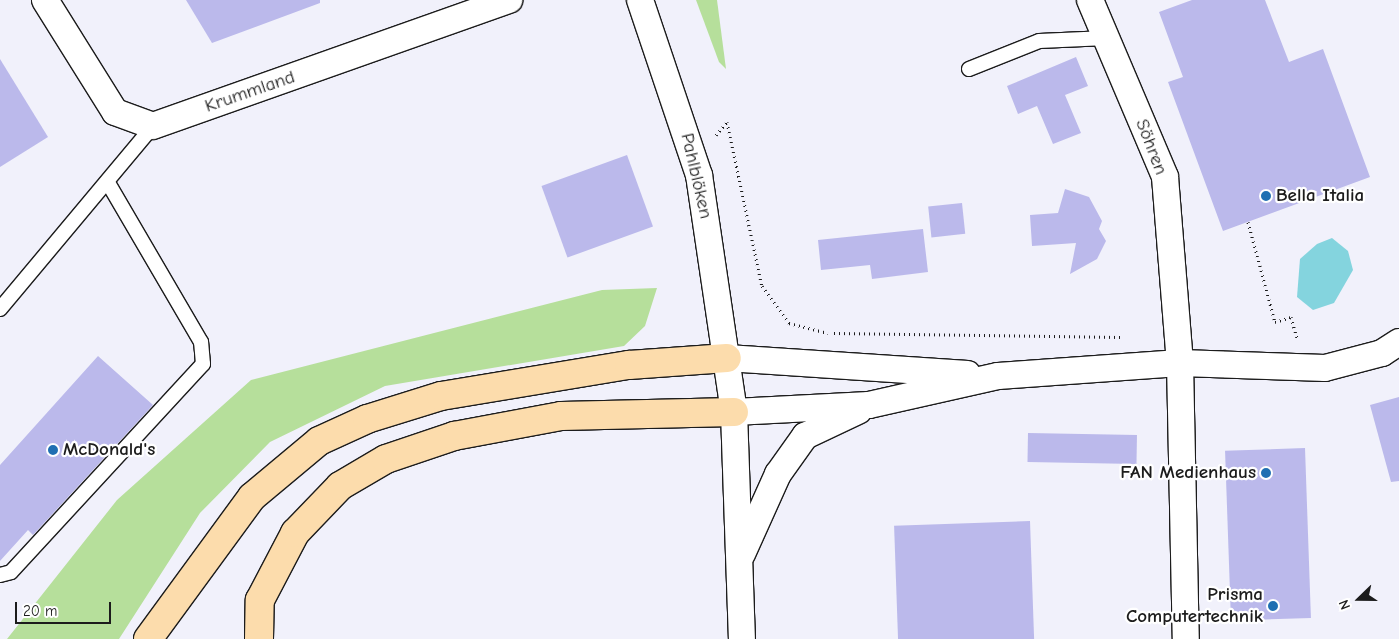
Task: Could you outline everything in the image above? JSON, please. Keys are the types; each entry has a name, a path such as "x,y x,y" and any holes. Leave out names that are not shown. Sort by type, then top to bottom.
{"highway":[{"path":"148,639 252,497 319,441 367,419 441,396 629,365 727,358"},
{"path":"259,639 260,600 295,533 340,486 386,459 454,436 561,416 734,412"}],"street":[{"path":"45,0 115,112 153,126"},
{"name":"Krummland","path":"153,126 509,0"},
{"name":"Pahlblöken","path":"640,0 695,158 727,358 734,412 742,639"},
{"name":"Söhren","path":"1090,0 1165,177 1180,363 1186,639"},
{"path":"727,358 998,376 1180,363 1325,368 1382,352 1399,342"},
{"path":"734,412 869,405 998,376"},
{"path":"740,560 778,474 805,436 869,405"}],"lane":[{"path":"969,69 1039,41 1107,38"},
{"path":"0,310 108,183 153,126"},
{"path":"0,575 11,572 203,364 201,342 108,183"}],"path":[{"path":"695,158 727,122 762,286 789,323 827,333 1123,338"},
{"path":"1248,222 1275,322 1291,317 1296,336"}],"green space":[{"path":"696,0 717,0 726,69 719,62"},
{"path":"657,288 645,326 624,346 385,386 270,442 200,513 119,639 7,639 117,500 251,380 602,290"}],"water":[{"path":"1332,238 1348,251 1353,270 1334,303 1313,310 1297,297 1300,259 1317,244"}],"building":[{"path":"186,0 320,0 320,3 212,43"},
{"path":"1192,0 1265,0 1289,62 1323,49 1370,177 1223,231 1168,82 1183,77 1159,12"},
{"path":"1076,57 1088,86 1065,95 1081,133 1053,144 1037,106 1018,114 1007,86"},
{"path":"0,59 48,137 0,167"},
{"path":"627,155 653,226 567,258 541,186"},
{"path":"1065,189 1089,197 1102,221 1099,229 1106,241 1097,259 1070,274 1076,243 1032,246 1030,215 1058,213"},
{"path":"962,203 965,234 931,237 928,207"},
{"path":"923,229 928,272 872,279 870,265 821,270 818,240"},
{"path":"98,356 153,405 33,535 28,530 0,561 0,465"},
{"path":"1399,397 1399,481 1391,482 1370,405"},
{"path":"1028,433 1137,435 1136,464 1027,462"},
{"path":"1305,448 1311,618 1231,621 1225,451"},
{"path":"1030,521 1034,639 898,639 894,526"}],"place":[{"name":"Bella Italia","path":"1266,196"},
{"name":"McDonald's","path":"53,450"},
{"name":"FAN Medienhaus","path":"1266,473"},
{"name":"Prisma Computertechnik","path":"1273,606"}]}
